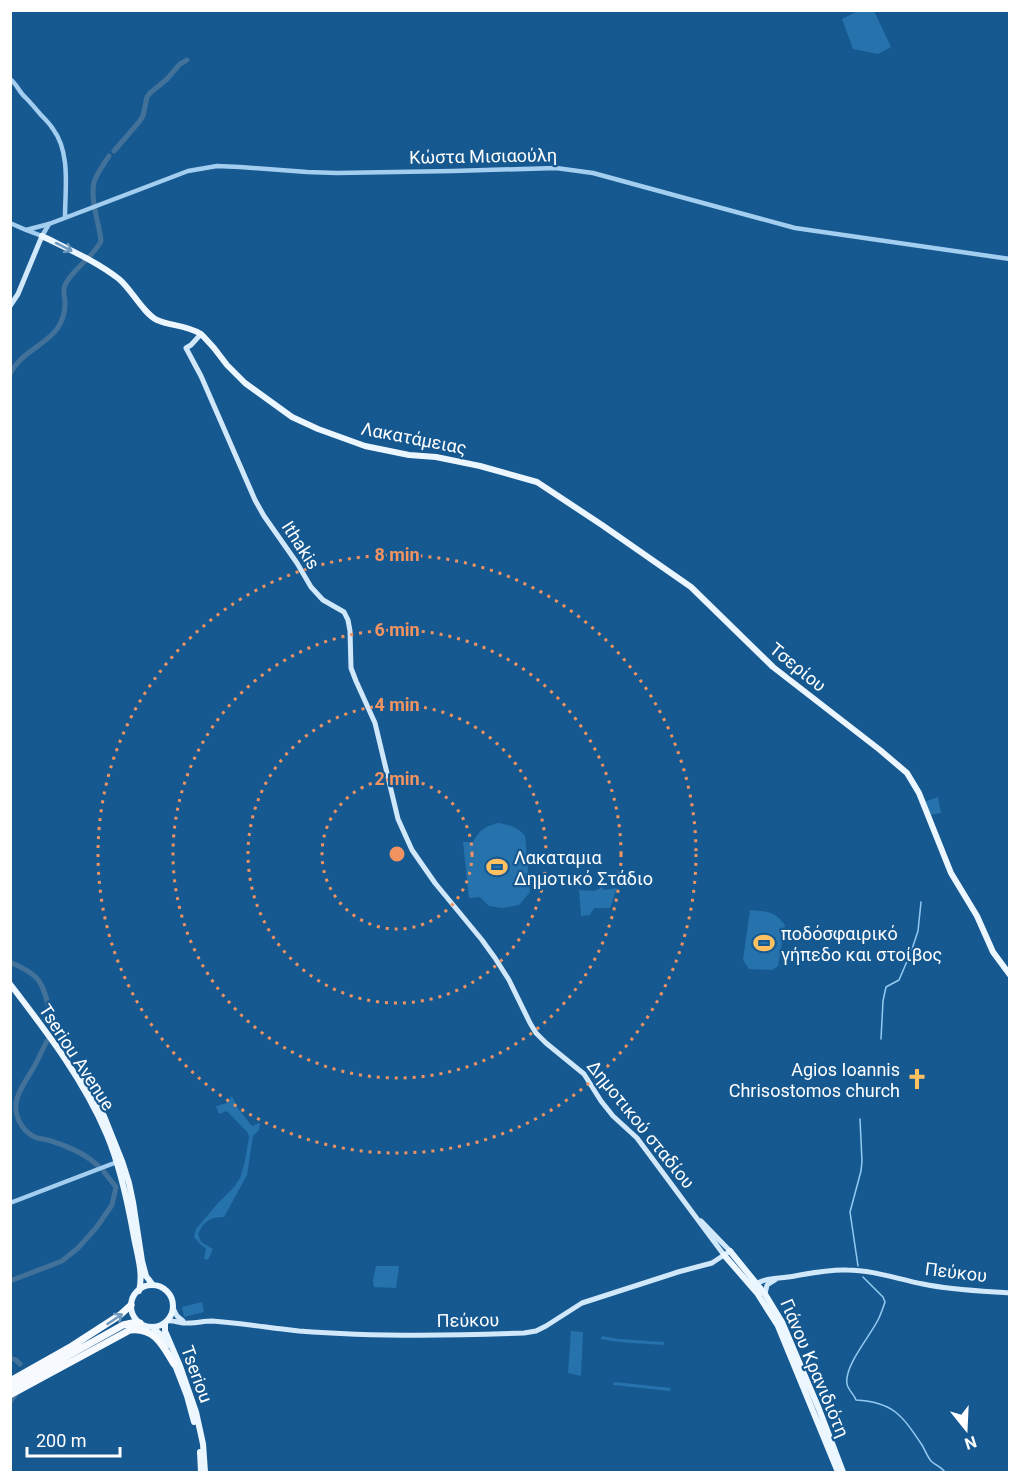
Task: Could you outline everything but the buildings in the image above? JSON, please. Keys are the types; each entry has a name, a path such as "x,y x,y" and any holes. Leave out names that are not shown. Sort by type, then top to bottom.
{"highway":[{"path":"10,1381 72,1346 120,1315 131,1305"},
{"path":"10,1388 123,1325 140,1323"},
{"path":"10,1395 130,1330 142,1330 153,1335 174,1364"}],"main road":[{"path":"10,306 18,294 42,236 101,267 124,284 149,314 157,320 188,327 202,335"},
{"name":"Ithakis","path":"202,335 186,348 201,376 255,500 294,557 310,587 323,600 344,612 348,620 351,668 375,723 381,752"},
{"name":"Λακατάμειας","path":"202,335 245,383 293,417 318,429 383,451 480,465"},
{"name":"Τσερίου","path":"480,465 527,479 548,489 681,580 773,668 907,773 919,793 951,873 977,916 993,952 1010,975"},
{"name":"Δημοτικού σταδίου","path":"381,752 398,819 412,850 435,883 495,958 536,1033 584,1074 601,1101 613,1116 637,1138 694,1214"},
{"name":"Tseriou Avenue","path":"10,984 61,1054 88,1095 99,1117 129,1183 144,1268 146,1276 153,1285"},
{"name":"Tseriou Avenue","path":"61,1054 87,1086 105,1116 119,1162 139,1261 141,1276 138,1291"},
{"path":"694,1214 717,1247 727,1253"},
{"path":"694,1214 707,1226 727,1253"},
{"path":"712,1263 716,1257 717,1247"},
{"name":"Πεύκου","path":"166,1322 174,1320 190,1323 211,1321 354,1334 450,1336 524,1333 541,1329 573,1308 592,1299 712,1263 727,1253"},
{"name":"Γιάνου Κρανιδιότη","path":"727,1253 733,1266 765,1294 773,1305 843,1473"},
{"name":"Γιάνου Κρανιδιότη","path":"727,1253 754,1285 778,1326 838,1473"},
{"path":"712,1263 723,1261 733,1266"},
{"name":"Πεύκου","path":"754,1285 770,1278 830,1270 848,1270 884,1274 935,1286 1010,1293"},
{"path":"765,1294 770,1282 782,1278"},
{"path":"153,1285 170,1295 173,1308 166,1322 152,1327 140,1323 135,1318 131,1305 138,1291 153,1285"},
{"path":"173,1308 179,1318 190,1323"},
{"name":"Tseriou","path":"166,1322 165,1331 196,1412 203,1444 203,1473"},
{"name":"Tseriou","path":"152,1327 162,1336 183,1386 193,1416 203,1473"}],"street":[{"path":"10,79 54,130 63,151 65,217"},
{"name":"Κώστα Μισιαούλη","path":"26,230 49,224 184,172 210,167 337,173 556,168 593,173 795,228 1010,259"},
{"path":"10,223 42,236 49,224"},
{"path":"10,1203 119,1162"}],"shaded area":[{"path":"860,10 874,11 891,47 878,54 853,49 842,19"},
{"path":"938,797 941,813 930,815 924,802"},
{"name":"Λακαταμια Δημοτικό Στάδιο","path":"498,823 513,827 525,836 530,892 519,905 502,908 489,906 480,897 469,898 463,842 473,842 483,829"},
{"path":"603,887 603,890 617,888 610,908 594,908 590,915 581,916 579,890 594,891"},
{"name":"ποδόσφαιρικό γήπεδο και στοίβος","path":"750,910 774,914 785,925 778,966 772,970 749,969 743,960"},
{"path":"232,1096 237,1107 252,1126 260,1123 259,1130 253,1136 247,1175 224,1217 208,1221 198,1234 201,1242 213,1249 208,1260 204,1259 206,1248 194,1237 196,1229 240,1178 249,1137 248,1133 227,1111 219,1114 216,1106 227,1103"},
{"path":"376,1266 399,1266 396,1288 374,1287"},
{"path":"202,1302 204,1312 184,1317 182,1307"},
{"path":"571,1331 583,1332 581,1376 568,1373"},
{"path":"602,1336 664,1342 664,1345 619,1342 601,1339"},
{"path":"614,1382 671,1388 670,1391 613,1385"}],"waterway":[{"path":"114,151 143,116 150,93 187,60"},
{"path":"10,374 20,360 57,329 64,310 65,285 101,241 93,189 97,175 109,156"},
{"path":"881,1039 886,987 899,980 911,952 918,931 921,902"},
{"path":"10,962 30,972 39,981 46,996 52,1023"},
{"path":"47,1041 18,1094 16,1110 19,1120 32,1136 70,1148 90,1159 100,1168"},
{"path":"858,1266 850,1212 861,1171 860,1119"},
{"path":"10,1281 62,1261 78,1248 96,1228 112,1205 116,1187 104,1172"},
{"path":"863,1277 883,1297 885,1302 878,1320 849,1369 847,1384 856,1400 869,1401 888,1407 902,1418 931,1461 945,1472"},
{"path":"10,1358 20,1364"},
{"path":"10,1402 17,1392"}],"place":[{"name":"Λακαταμια Δημοτικό Στάδιο","path":"497,867"},
{"name":"ποδόσφαιρικό γήπεδο και στοίβος","path":"764,943"},
{"name":"Agios Ioannis Chrisostomos church","path":"917,1079"}]}
